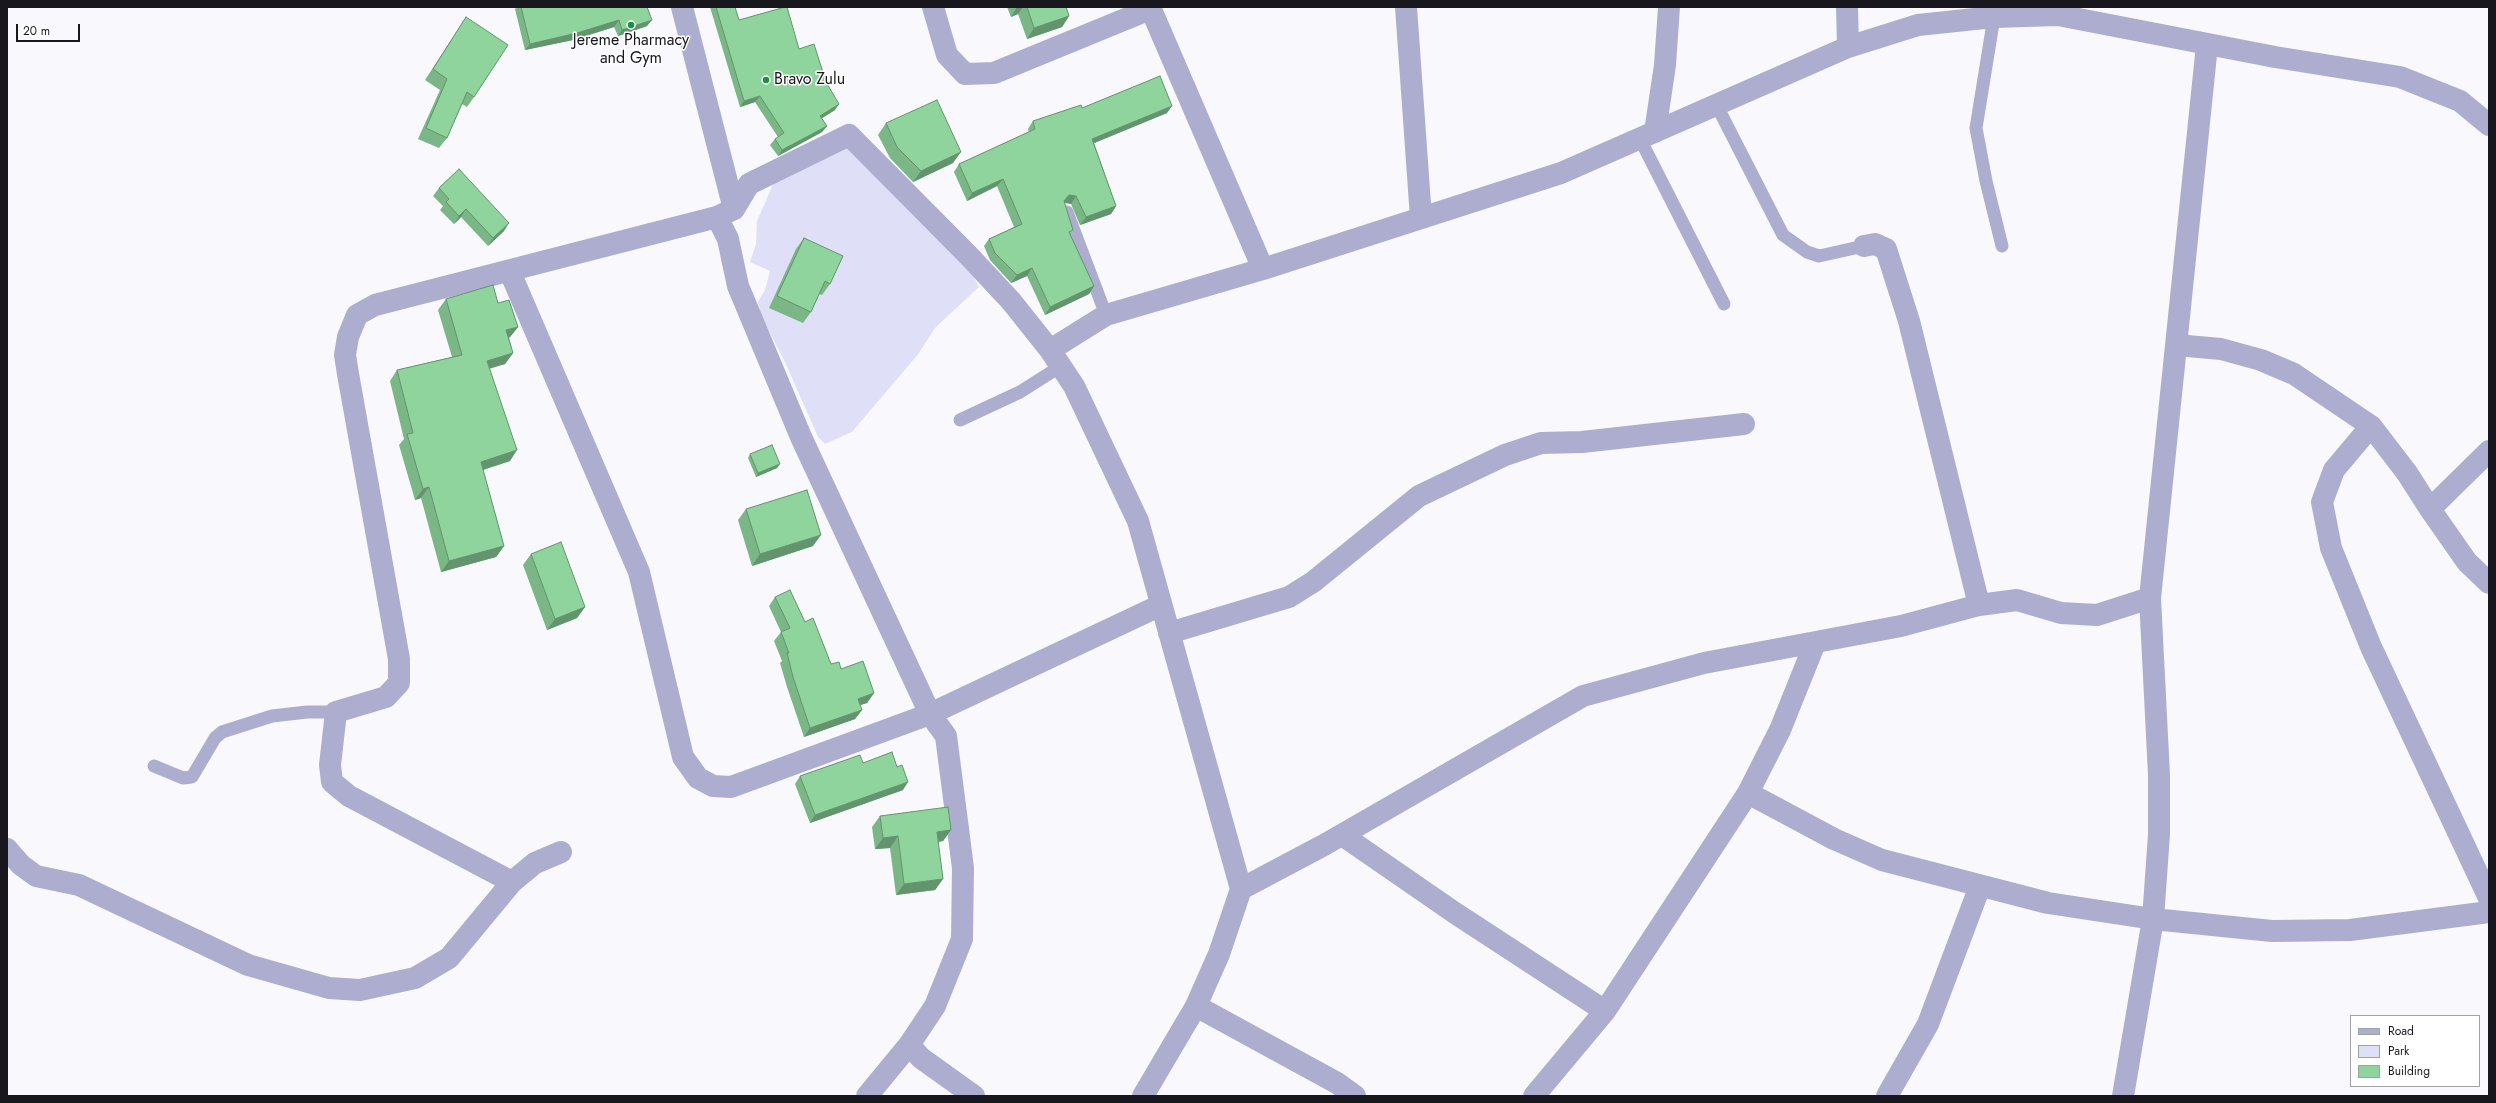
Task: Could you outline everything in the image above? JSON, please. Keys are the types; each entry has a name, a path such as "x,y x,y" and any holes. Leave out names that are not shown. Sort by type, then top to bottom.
{"street":[{"path":"682,7 725,214 728,239 738,286 801,437 930,714 946,736 963,868 962,939 935,1006 909,1045 867,1096"},
{"path":"933,7 947,55 965,74 994,73 1150,8 1263,268"},
{"path":"1406,7 1421,218"},
{"path":"1647,136 1665,65 1669,7"},
{"path":"1847,7 1848,47"},
{"path":"1056,358 1106,315 1263,268 1561,173 1717,106 1848,47 1918,25 2059,11 2207,45 2400,77 2460,101 2489,125"},
{"path":"2123,1096 2153,919 2159,834 2159,782 2150,598 2207,45"},
{"path":"512,882 349,796 332,782 330,765 336,712 386,697 399,683 399,659 345,355 348,337 357,315 375,305 510,272 725,214 749,184 849,135 969,256 1011,301 1056,358 1074,386 1138,521 1160,605 1169,632 1241,889 1219,954 1196,1006 1143,1096"},
{"path":"1864,246 1875,244 1886,249 1904,306 1979,605"},
{"path":"510,272 638,572 683,757 698,778 713,786 731,787 930,714 1160,605"},
{"path":"2176,345 2221,349 2261,360 2294,374 2371,426 2407,473 2467,562 2489,583"},
{"path":"1169,632 1289,598 1313,582 1419,496 1505,456 1541,443 1582,442 1744,424"},
{"path":"2371,426 2334,470 2322,502 2331,548 2370,647 2489,898"},
{"path":"2430,509 2489,451"},
{"path":"1241,889 1342,835 1583,696 1704,663 1900,626 1979,605 2017,600 2061,613 2098,615 2150,598"},
{"path":"1534,1096 1605,1011 1748,793 1780,730 1815,643"},
{"path":"1748,793 1834,839 1882,860 2048,903 2153,919 2272,930 2350,930 2489,912"},
{"path":"1342,835 1455,913 1605,1011"},
{"path":"7,849 21,865 36,876 79,886 248,964 329,988 360,990 415,978 449,958 512,882 535,863 561,852"},
{"path":"1887,1096 1928,1024 1980,886"},
{"path":"1196,1006 1337,1083 1355,1096"},
{"path":"909,1045 921,1058 974,1096"}],"lane":[{"path":"1994,17 1976,128 1986,181 2002,246"},
{"path":"1717,106 1783,235 1807,252 1818,256 1864,246"},
{"path":"1647,136 1724,304"},
{"path":"1066,210 1106,315"},
{"path":"960,420 1020,392 1056,358"},
{"path":"154,766 183,778 192,777 215,738 222,732 272,716 307,712 336,712"}],"green space":[{"path":"850,141 965,260 979,287 935,328 919,353 852,432 825,444 818,437 785,362 762,318 758,302 765,290 770,271 750,262 756,244 757,221 777,175"}],"building":[{"path":"521,7 647,7 652,20 622,30 619,20 577,33 530,44"},
{"path":"716,7 735,7 739,20 787,7 799,49 814,44 826,82 839,104 820,116 827,126 782,150 775,139 784,133 760,96 744,101"},
{"path":"1027,7 1066,7 1069,16 1034,28"},
{"path":"466,17 508,45 474,97 467,92 447,138 426,128 447,79 433,69"},
{"path":"1160,76 1172,106 1092,139 1116,206 1086,217 1076,196 1069,195 1064,201 1073,230 1069,232 1094,286 1050,307 1032,268 1017,275 995,253 989,239 1022,224 1003,179 972,193 959,164 1035,129 1033,121 1081,105 1082,108"},
{"path":"937,100 961,152 921,171 897,147 886,123"},
{"path":"459,169 509,223 493,238 466,209 459,216 446,202 449,199 439,188"},
{"path":"804,238 843,256 830,284 825,281 811,312 777,296"},
{"path":"493,285 498,303 509,300 518,327 506,330 513,353 487,361 517,450 481,462 504,546 449,561 429,487 423,489 407,434 413,433 397,370 462,355 446,299"},
{"path":"772,445 780,464 758,473 750,454"},
{"path":"807,490 821,535 760,554 746,509"},
{"path":"561,542 585,607 555,619 531,554"},
{"path":"790,590 805,622 813,618 831,664 839,662 841,669 863,661 874,693 858,699 862,710 810,728 793,677 787,653 789,653 781,632 790,628 775,597"},
{"path":"892,752 897,767 902,765 908,782 815,815 800,776 860,755 863,763"},
{"path":"948,807 951,830 937,832 943,879 904,884 898,836 883,838 880,816"}],"place":[{"name":"Jereme Pharmacy and Gym","path":"631,25"},
{"name":"Bravo Zulu","path":"766,80"}]}
